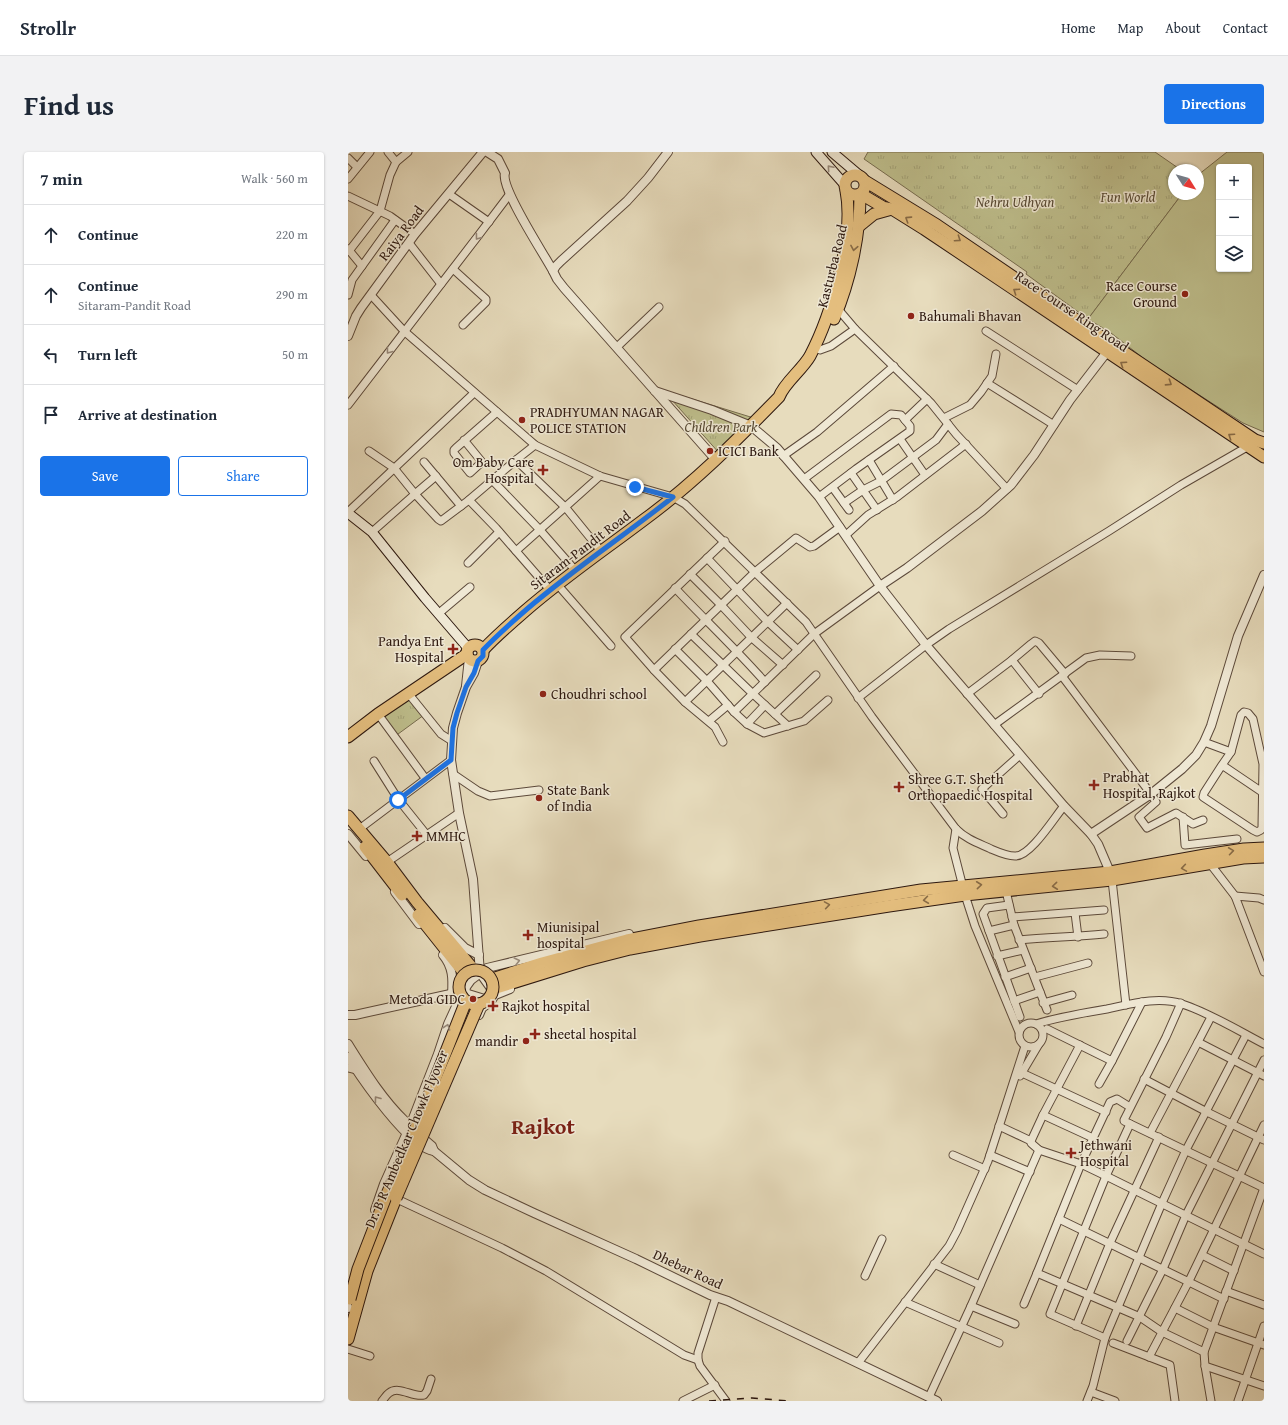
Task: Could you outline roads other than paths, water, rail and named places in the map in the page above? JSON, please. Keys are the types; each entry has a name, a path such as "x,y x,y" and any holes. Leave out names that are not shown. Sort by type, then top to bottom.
{"main road":[{"path":"816,152 846,188 853,196 860,195 866,187 862,178 850,176 847,179 846,188"},
{"name":"Race Course Ring Road","path":"832,152 862,178 943,229 1109,349 1247,447 1264,457"},
{"name":"Sitaram-Pandit Road","path":"348,737 408,693 474,653 553,587 646,519 673,497 751,426 779,397 781,391 804,366 835,307 838,277 848,225 846,188"},
{"name":"Race Course Ring Road","path":"860,195 883,207 892,209 1109,349 1255,440 1264,443"},
{"name":"Kasturba Road","path":"779,397 785,394 801,378 814,362 820,350 852,261 858,227 860,195"},
{"path":"858,227 874,214 892,209"},
{"path":"348,512 372,532 438,614 474,653"},
{"path":"348,816 473,972"},
{"path":"348,826 473,972"},
{"path":"963,891 1006,890 1111,876 1207,859 1244,849 1264,848"},
{"path":"1207,859 1264,856"},
{"path":"479,1004 474,1004 466,997 462,997 459,987 459,982 473,972 484,972 492,991 542,963 627,940 963,891 1111,876"},
{"name":"Dr. B R Ambedkar Chowk Flyover","path":"351,1306 479,1004 489,999 492,991"},
{"name":"Dr. B R Ambedkar Chowk Flyover","path":"351,1306 358,1269 387,1194 415,1130 466,997"},
{"path":"348,1339 351,1306"}],"street":[{"path":"348,179 370,152"},
{"path":"388,152 396,162"},
{"path":"362,266 349,250 380,211 390,175 396,162 408,152"},
{"name":"Raiya Road","path":"348,336 356,316 415,234 484,152"},
{"path":"553,271 561,261 627,201 648,178 668,152"},
{"path":"490,154 501,175 504,177 509,195 557,279 715,459"},
{"path":"348,158 358,167"},
{"path":"449,194 489,222"},
{"path":"348,405 509,195"},
{"path":"348,196 390,216 415,234"},
{"path":"348,295 351,279 395,220"},
{"path":"409,243 441,284"},
{"path":"453,269 486,299 486,302 462,325"},
{"path":"371,295 404,331 535,445 600,476 673,497 685,504 806,622 858,698 956,829 964,836 972,841 1004,854 1014,857 1020,856 1029,850 1064,806"},
{"path":"617,347 659,307"},
{"path":"835,307 855,329 927,399 1007,488"},
{"path":"820,350 831,346 855,329"},
{"path":"986,331 1078,390"},
{"path":"734,712 814,634 907,568 976,516 1007,488 1034,455 1078,390 1109,349"},
{"path":"844,503 863,490 881,481 936,440 946,421 970,405 988,383 992,376 996,354"},
{"path":"783,456 817,432 894,366"},
{"path":"988,383 1054,426"},
{"path":"655,391 751,426 769,441 819,497 880,586 926,645 1064,806 1092,834 1098,844 1111,876 1126,1005"},
{"path":"348,512 474,393"},
{"path":"905,420 927,399"},
{"path":"464,440 482,462 470,473 454,453 454,450 464,440 497,412"},
{"path":"804,479 891,414 901,415 910,426 910,432 819,497"},
{"path":"900,438 926,474"},
{"path":"846,535 868,516 893,500 966,444"},
{"path":"368,451 394,468 415,494 441,521 469,500 535,445"},
{"path":"858,698 926,645 985,606 1109,531 1181,484 1247,447"},
{"path":"516,460 566,508 602,551"},
{"path":"869,460 893,500"},
{"path":"424,462 461,506"},
{"path":"851,473 877,510"},
{"path":"372,532 436,476"},
{"path":"516,551 566,508 600,476"},
{"path":"492,480 540,530 575,570"},
{"path":"833,488 849,510"},
{"path":"469,500 516,551 611,646"},
{"path":"654,670 755,572 796,538 810,547 814,546 840,527"},
{"path":"468,563 499,532"},
{"path":"723,742 715,727 685,702 625,637 725,542"},
{"path":"707,558 736,590 798,650"},
{"path":"690,574 751,637 783,665"},
{"path":"1092,834 1151,794 1182,769 1196,755 1204,742 1213,720 1238,636 1264,575"},
{"path":"438,614 470,587"},
{"path":"675,588 705,620 738,651 765,682"},
{"path":"685,702 787,603"},
{"path":"691,634 788,726"},
{"path":"967,694 1031,644 1035,642 1039,643 1156,802 1140,817 1147,828 1176,813 1193,824 1203,820"},
{"path":"675,649 707,680 734,712 747,724 764,733 804,722 828,700"},
{"path":"466,997 466,987 471,980 479,955 473,880 459,813 451,760 452,741 457,713 466,687 474,673 474,653"},
{"path":"994,725 1039,694 1086,658 1092,656 1131,656"},
{"path":"1012,660 1039,694"},
{"path":"775,714 816,675"},
{"path":"408,693 441,734 452,741"},
{"path":"709,722 728,705"},
{"path":"747,724 765,705"},
{"path":"1244,712 1248,713 1253,719 1263,764 1261,830 1257,832 1203,797 1222,765 1231,752 1241,715 1244,712"},
{"path":"378,714 425,778"},
{"path":"1204,742 1231,752"},
{"path":"1003,814 982,788 1020,755"},
{"path":"362,827 425,778 451,760"},
{"path":"374,761 398,800 426,834"},
{"path":"1222,765 1245,782 1262,792"},
{"path":"453,774 478,791 490,796 539,790"},
{"path":"348,809 424,904 465,948 479,955"},
{"path":"390,860 426,834 459,813"},
{"path":"1182,817 1185,845 1237,839"},
{"path":"956,829 953,848 963,891 975,926 1019,1032 1020,1040 1025,1046 1031,1047 1039,1044"},
{"path":"348,834 448,961 452,974 452,994"},
{"path":"1207,859 1235,896 1264,972"},
{"path":"1006,890 1014,925 1046,1010"},
{"path":"1235,896 1259,898 1264,900"},
{"path":"1009,905 988,908 983,914 1020,1017"},
{"path":"348,1286 384,1184 408,1130 438,1054 448,1024 459,1000 628,952 789,924 789,917 785,908 698,921 614,938 473,972"},
{"path":"1012,917 1104,910"},
{"path":"1075,913 1078,936"},
{"path":"989,931 1014,925"},
{"path":"1019,940 1044,937 1104,934"},
{"path":"997,956 1023,950"},
{"path":"1034,977 1088,963"},
{"path":"1005,977 1031,968"},
{"path":"473,972 492,991"},
{"path":"351,1306 363,1303 369,1279 399,1200 480,1012 492,991"},
{"path":"1014,1001 1040,992"},
{"path":"348,1015 355,1015 452,994 466,997"},
{"path":"1043,1002 1072,995"},
{"path":"1019,1032 1022,1026 1026,1024 1036,1024 1058,1018 1142,1002 1167,1001 1181,1003 1195,1008 1264,1044"},
{"path":"1099,1084 1142,1002"},
{"path":"1181,1003 1166,1037 1124,1121 1264,1188 1261,1207 1244,1244 1204,1352 1211,1401"},
{"path":"1150,1133 1172,1094 1211,1017"},
{"path":"1011,1089 1042,1040 1045,1030 1058,1018"},
{"path":"1036,1024 1045,1030 1112,1061"},
{"path":"1087,1401 1091,1392 1104,1338 1162,1203 1186,1150 1246,1034"},
{"path":"1198,1042 1261,1074"},
{"name":"Dhebar Road","path":"348,1044 408,1130"},
{"path":"1031,1141 1080,1045"},
{"path":"858,1363 948,1246 957,1231 985,1169 1025,1046"},
{"name":"Dhebar Road","path":"348,1057 380,1103 424,1143 428,1151 434,1151 485,1190 716,1297 728,1301 831,1352 858,1363 933,1399"},
{"path":"1127,1341 1163,1269 1186,1215 1212,1163 1261,1074 1264,1060"},
{"path":"348,1068 357,1070"},
{"path":"1022,1073 1106,1112"},
{"path":"1144,1079 1261,1138"},
{"path":"1024,1304 1081,1164 1110,1102 1117,1099 1130,1107"},
{"path":"1043,1115 1093,1138"},
{"path":"1104,1338 1050,1314 1106,1176 1130,1124"},
{"path":"1149,1357 1215,1229 1239,1176 1261,1138 1264,1125"},
{"path":"999,1126 1031,1141 1031,1143 1039,1150 1081,1164 1264,1254"},
{"path":"1076,1326 1110,1243 1159,1137"},
{"path":"933,1399 962,1327 1039,1150"},
{"path":"953,1155 985,1169"},
{"path":"990,1155 1030,1172"},
{"path":"399,1200 502,1248 546,1271 684,1355 698,1360"},
{"path":"1059,1219 1224,1299"},
{"path":"865,1276 882,1239"},
{"path":"1202,1255 1234,1271"},
{"path":"934,1264 980,1285"},
{"path":"1037,1273 1140,1317 1162,1332 1204,1352"},
{"path":"1226,1291 1264,1305"},
{"path":"716,1297 698,1354 698,1360 700,1366 726,1401"},
{"path":"905,1302 999,1343"},
{"path":"971,1306 1015,1324"},
{"path":"1175,1308 1213,1327 1261,1344"},
{"path":"1238,1401 1261,1344 1264,1326"},
{"path":"1113,1343 1170,1365 1174,1401"},
{"path":"348,1348 370,1356"},
{"path":"1205,1366 1264,1386"},
{"path":"382,1401 393,1391 399,1391 424,1398 430,1379"},
{"path":"683,1401 715,1385"},
{"path":"1091,1392 1115,1401"}],"railway":[{"path":"709,1401 752,1398 789,1401"}],"place":[{"name":"Race Course Ground","path":"1185,294"},
{"name":"Bahumali Bhavan","path":"911,316"},
{"name":"PRADHYUMAN NAGAR POLICE STATION","path":"522,420"},
{"name":"ICICI Bank","path":"710,451"},
{"name":"Om Baby Care Hospital","path":"543,470"},
{"name":"Pandya Ent Hospital","path":"453,649"},
{"name":"Choudhri school","path":"543,694"},
{"name":"Prabhat Hospital, Rajkot","path":"1094,785"},
{"name":"Shree G.T. Sheth Orthopaedic Hospital","path":"899,787"},
{"name":"State Bank of India","path":"539,798"},
{"name":"MMHC","path":"417,836"},
{"name":"Miunisipal hospital","path":"528,935"},
{"name":"Metoda GIDC","path":"473,999"},
{"name":"Rajkot hospital","path":"493,1006"},
{"name":"sheetal hospital","path":"535,1034"},
{"name":"mandir","path":"526,1041"},
{"name":"Jethwani Hospital","path":"1071,1153"}],"district":[{"name":"Rajkot","path":"543,1126"}],"park label":[{"name":"Fun World","path":"1128,197"},
{"name":"Nehru Udhyan","path":"1015,202"},
{"name":"Children Park","path":"721,427"}]}
